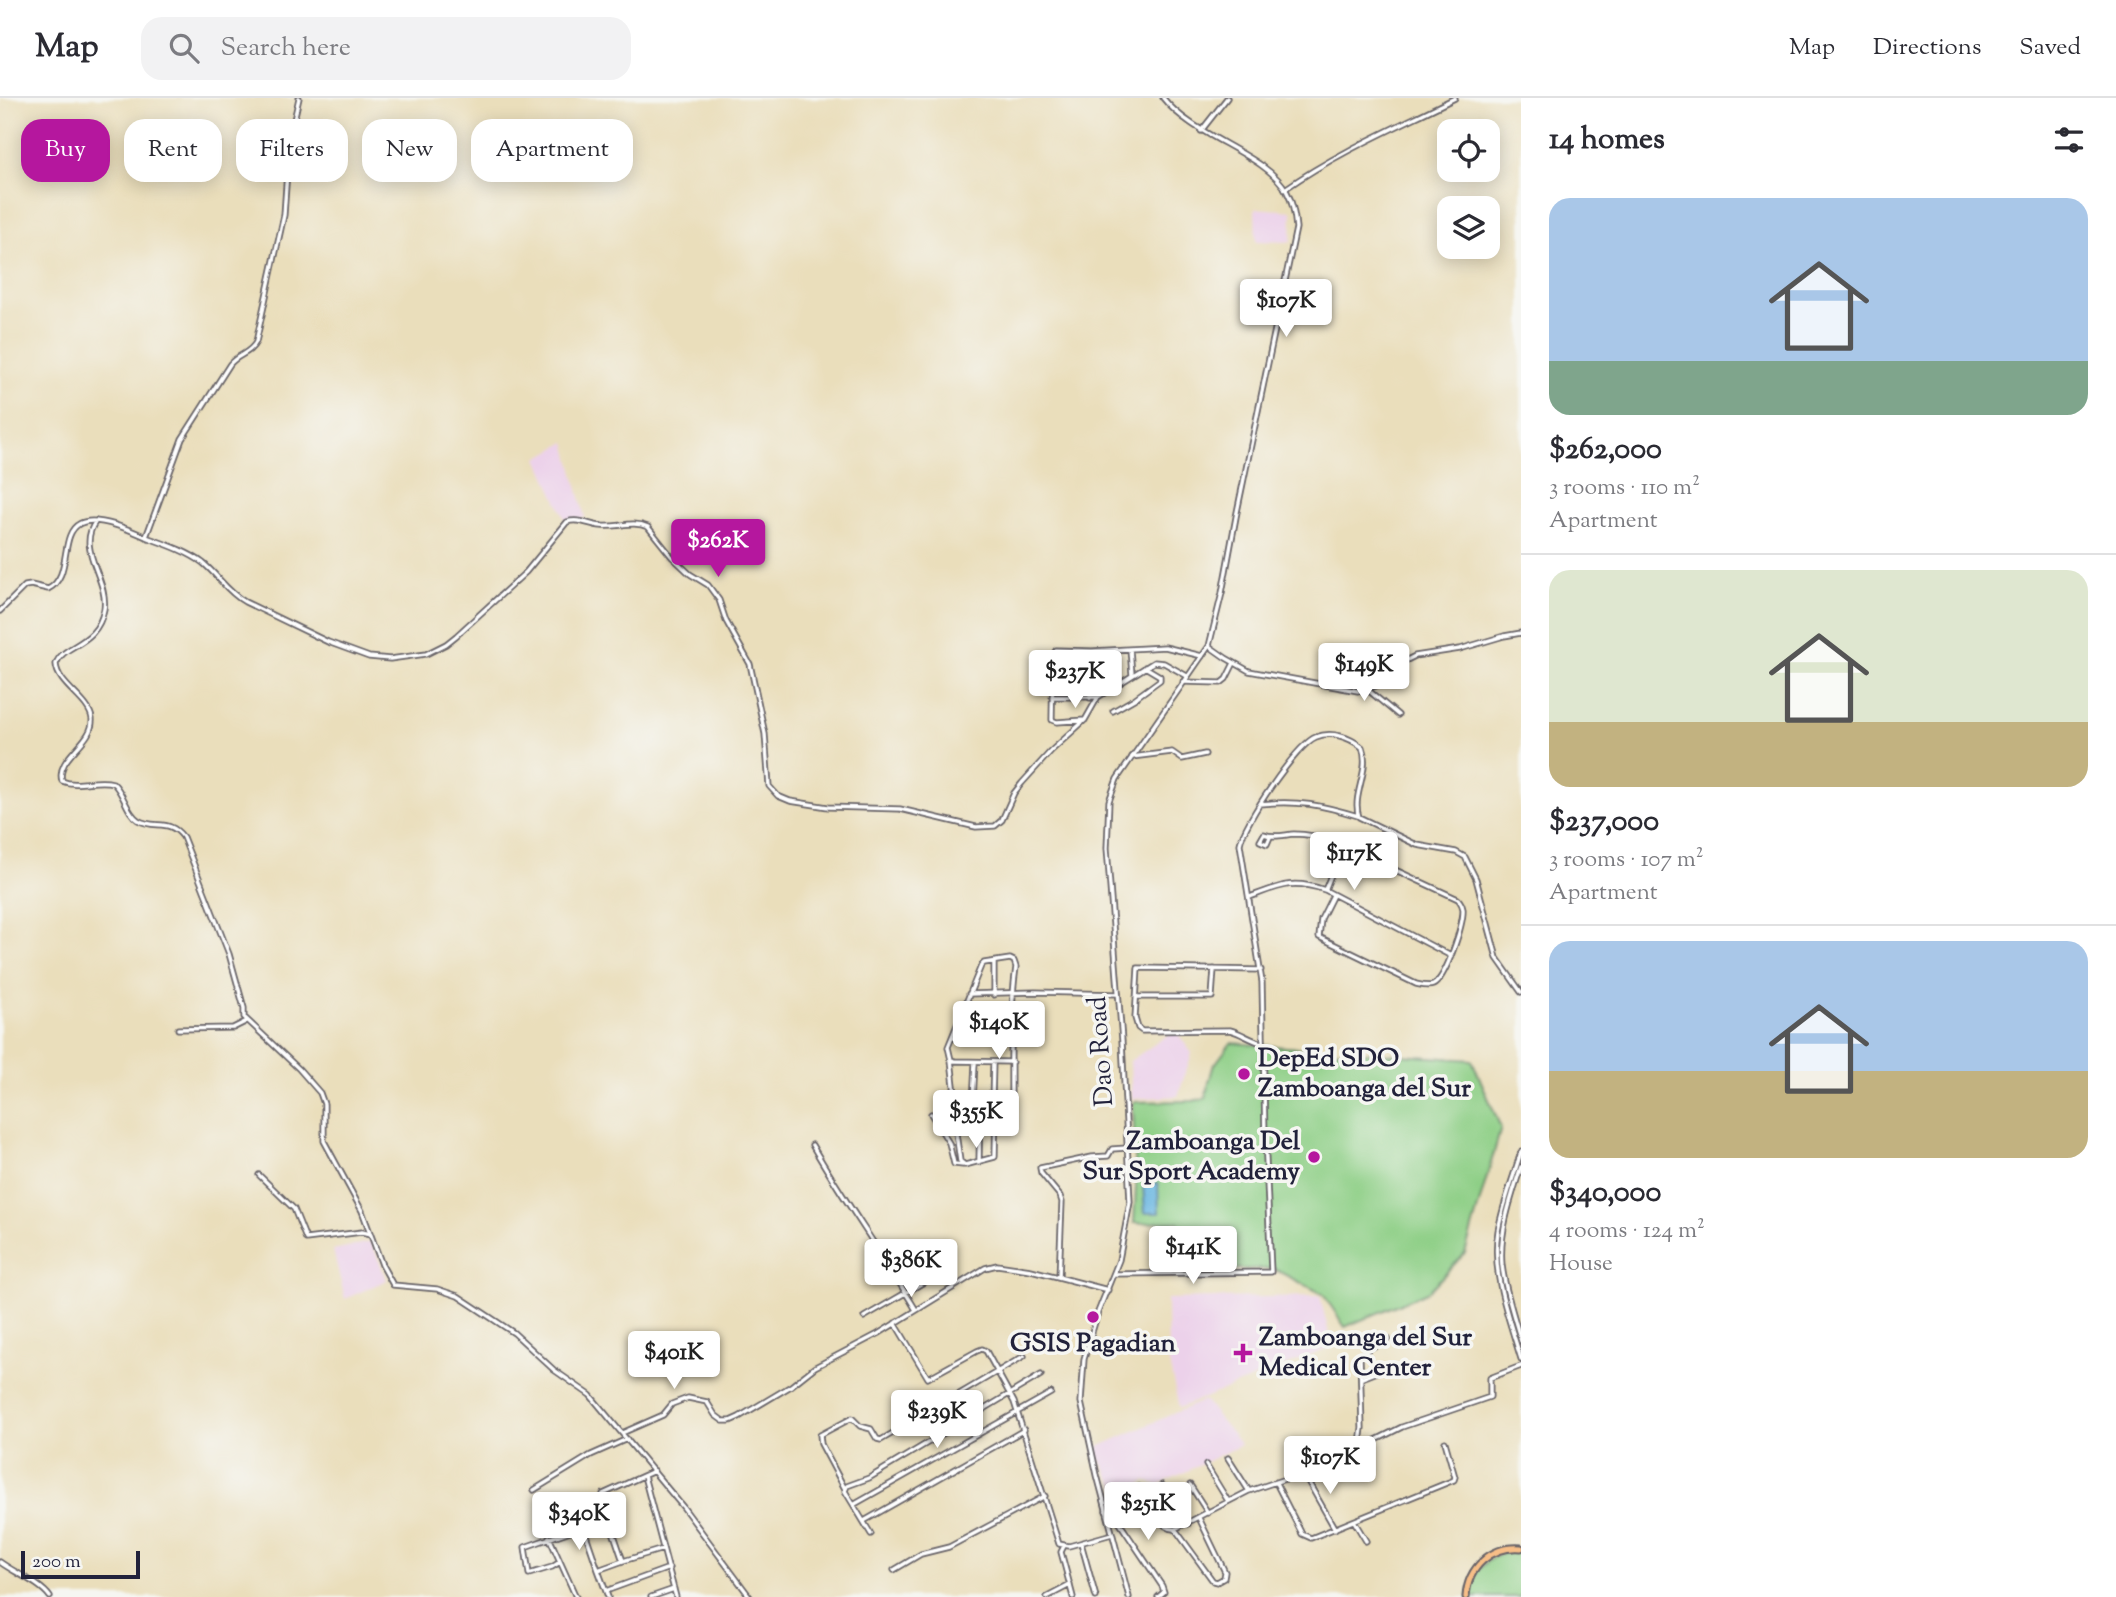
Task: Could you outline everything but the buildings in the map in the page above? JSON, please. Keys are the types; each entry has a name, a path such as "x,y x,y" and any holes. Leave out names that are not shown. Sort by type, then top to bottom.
{"highway":[{"path":"1466,1597 1470,1576 1482,1560 1499,1550 1521,1548"}],"street":[{"path":"295,119 299,98"},
{"path":"1163,98 1182,118 1279,180 1291,202 1296,228 1209,646 1234,663 1254,672 1345,691 1368,690 1401,663 1415,656 1460,649 1521,633"},
{"path":"1201,131 1227,98"},
{"path":"1286,189 1320,165 1354,146 1455,98"},
{"path":"146,537 177,450 188,428 230,364 238,356 251,351 256,342 284,215 286,182"},
{"path":"0,611 25,586 48,589 57,583 66,543 74,527 87,521 115,524 198,559 232,595 283,622 359,654 377,659 426,654 446,644 533,565 567,522 579,520 599,526 632,523 648,527 672,557 690,574 708,585 719,600 726,621 750,664 765,734 769,786 778,796 806,805 900,809 976,827 995,826 999,823 1014,793 1051,751 1085,720 1098,697"},
{"path":"96,522 90,531 89,542 92,560 103,588 101,620 91,636 63,654 56,664 58,674 90,712 92,723 89,733 63,767 60,778 69,784 103,781 113,783 140,821 170,825 179,831 229,954 244,1017 299,1069 320,1093 324,1104 324,1141 362,1211 382,1265 393,1285 458,1296 493,1318 561,1375 590,1395 654,1471 750,1597"},
{"name":"Dao Road","path":"1129,1597 1084,1423 1081,1391 1088,1343 1115,1274 1130,1202 1107,814 1111,791 1209,646"},
{"path":"1085,720 1052,721 1053,653 1058,650 1175,648 1202,656"},
{"path":"1130,649 1132,676"},
{"path":"1110,691 1112,650"},
{"path":"1070,697 1072,651"},
{"path":"1090,698 1093,651"},
{"path":"1052,697 1098,697 1149,663 1159,662 1187,676"},
{"path":"1183,682 1221,683 1234,663"},
{"path":"1113,711 1160,680 1160,676 1144,666"},
{"path":"1368,690 1398,715"},
{"path":"1115,1274 1270,1272 1261,970 1240,844 1247,824 1260,804 1305,744 1317,737 1334,735 1352,740 1364,750 1357,800 1358,816"},
{"path":"1132,757 1172,752 1182,759 1205,754"},
{"path":"1260,804 1308,802 1358,816 1373,826 1417,845 1456,852 1465,857 1476,879 1497,958 1521,992"},
{"path":"1270,837 1305,835 1343,845 1458,899 1463,913 1451,956 1436,982 1428,985 1416,984 1319,937 1319,923 1333,895"},
{"path":"1325,890 1343,845"},
{"path":"1250,897 1295,883 1308,884 1325,890 1451,956"},
{"path":"956,1102 948,1047 969,995 982,964 1014,961 1016,967 1011,1040 1011,1100 1006,1103 956,1102 952,1105 960,1161 963,1165"},
{"path":"994,962 994,995"},
{"path":"1261,970 1140,967 1136,971 1136,1023 1142,1031 1230,1031 1262,1043"},
{"path":"1136,997 1212,997 1214,969"},
{"path":"969,995 1118,994"},
{"path":"961,1016 1012,1017"},
{"path":"178,1029 233,1028 247,1021"},
{"path":"953,1038 1011,1040"},
{"path":"951,1060 975,1063 1012,1062"},
{"path":"932,1114 949,1143 954,1164 963,1165 995,1157 993,1062"},
{"path":"974,1102 975,1063"},
{"path":"979,1162 980,1102"},
{"path":"812,1144 839,1192 916,1310"},
{"path":"1059,1277 1062,1202 1040,1168 1108,1156 1112,1149 1128,1148"},
{"path":"1521,1152 1506,1200 1497,1245 1497,1264 1503,1296 1521,1359"},
{"path":"1521,1167 1503,1233 1502,1264 1521,1341"},
{"path":"260,1175 294,1209 306,1239 362,1232 370,1234"},
{"path":"622,1433 663,1415 670,1405 688,1398 707,1402 719,1418 730,1421 791,1386 815,1367 992,1266 1007,1266 1108,1290"},
{"path":"864,1317 950,1267"},
{"path":"895,1323 928,1378 982,1349 1011,1394 1058,1542 1064,1546 1112,1534"},
{"path":"1360,1444 1361,1354 1388,1339"},
{"path":"871,1535 820,1440 823,1433 852,1418 860,1426 871,1429 877,1439 881,1440 1024,1356"},
{"path":"1122,1500 1139,1487 1163,1526 1175,1529 1249,1491 1287,1478 1305,1476 1329,1465 1360,1444 1374,1441 1402,1426 1490,1397 1490,1378 1521,1366"},
{"path":"1362,1378 1385,1369"},
{"path":"845,1489 869,1478 1041,1375"},
{"path":"854,1504 1051,1393"},
{"path":"863,1521 1024,1430"},
{"path":"534,1490 591,1455 627,1439"},
{"path":"1276,1483 1305,1537 1311,1538 1454,1480 1444,1441"},
{"path":"1228,1458 1249,1491"},
{"path":"1206,1465 1228,1501"},
{"path":"623,1561 603,1494 654,1471"},
{"path":"644,1476 676,1597"},
{"path":"1305,1476 1335,1529"},
{"path":"1162,1485 1188,1524"},
{"path":"1190,1485 1208,1513"},
{"path":"894,1570 921,1554 949,1546 1045,1496"},
{"path":"1106,1511 1119,1522 1162,1586 1164,1592 1158,1597"},
{"path":"560,1562 536,1573 528,1573 525,1547 608,1517"},
{"path":"1175,1529 1213,1581 1217,1582 1223,1578 1225,1572 1199,1518"},
{"path":"1354,1521 1366,1541"},
{"path":"583,1526 608,1597"},
{"path":"549,1537 576,1597"},
{"path":"1081,1543 1096,1597"},
{"path":"1064,1546 1061,1552 1073,1597"},
{"path":"598,1570 663,1549"},
{"path":"0,1562 40,1586 50,1597"},
{"path":"606,1591 669,1568"},
{"path":"1047,1597 1070,1585"},
{"path":"651,1597 674,1589"}],"shaded area":[{"path":"1255,208 1292,211 1291,242 1256,241"},
{"path":"566,442 585,518 565,519 538,458"},
{"path":"1175,1030 1192,1053 1178,1096 1132,1099 1130,1061"},
{"path":"371,1242 387,1280 345,1299 333,1250"},
{"name":"Zamboanga del Sur Medical Center","path":"1320,1296 1332,1347 1179,1408 1168,1358 1167,1299"},
{"path":"1204,1400 1241,1445 1158,1485 1145,1481 1122,1498 1094,1449"}],"green space":[{"name":"Zamboanga Del Sur Sport Academy","path":"1231,1043 1472,1060 1501,1128 1465,1253 1429,1291 1345,1327 1323,1294 1274,1269 1181,1269 1179,1222 1134,1223 1136,1186 1133,1102 1193,1101 1205,1098 1213,1067"},
{"path":"1521,1552 1521,1597 1468,1597 1473,1580 1482,1566 1494,1557"}],"water":[{"path":"1158,1183 1159,1213 1145,1213 1143,1184"}],"place":[{"name":"DepEd SDO Zamboanga del Sur","path":"1244,1074"},
{"name":"Zamboanga Del Sur Sport Academy","path":"1314,1157"},
{"name":"GSIS Pagadian","path":"1093,1317"},
{"name":"Zamboanga del Sur Medical Center","path":"1243,1353"}]}
